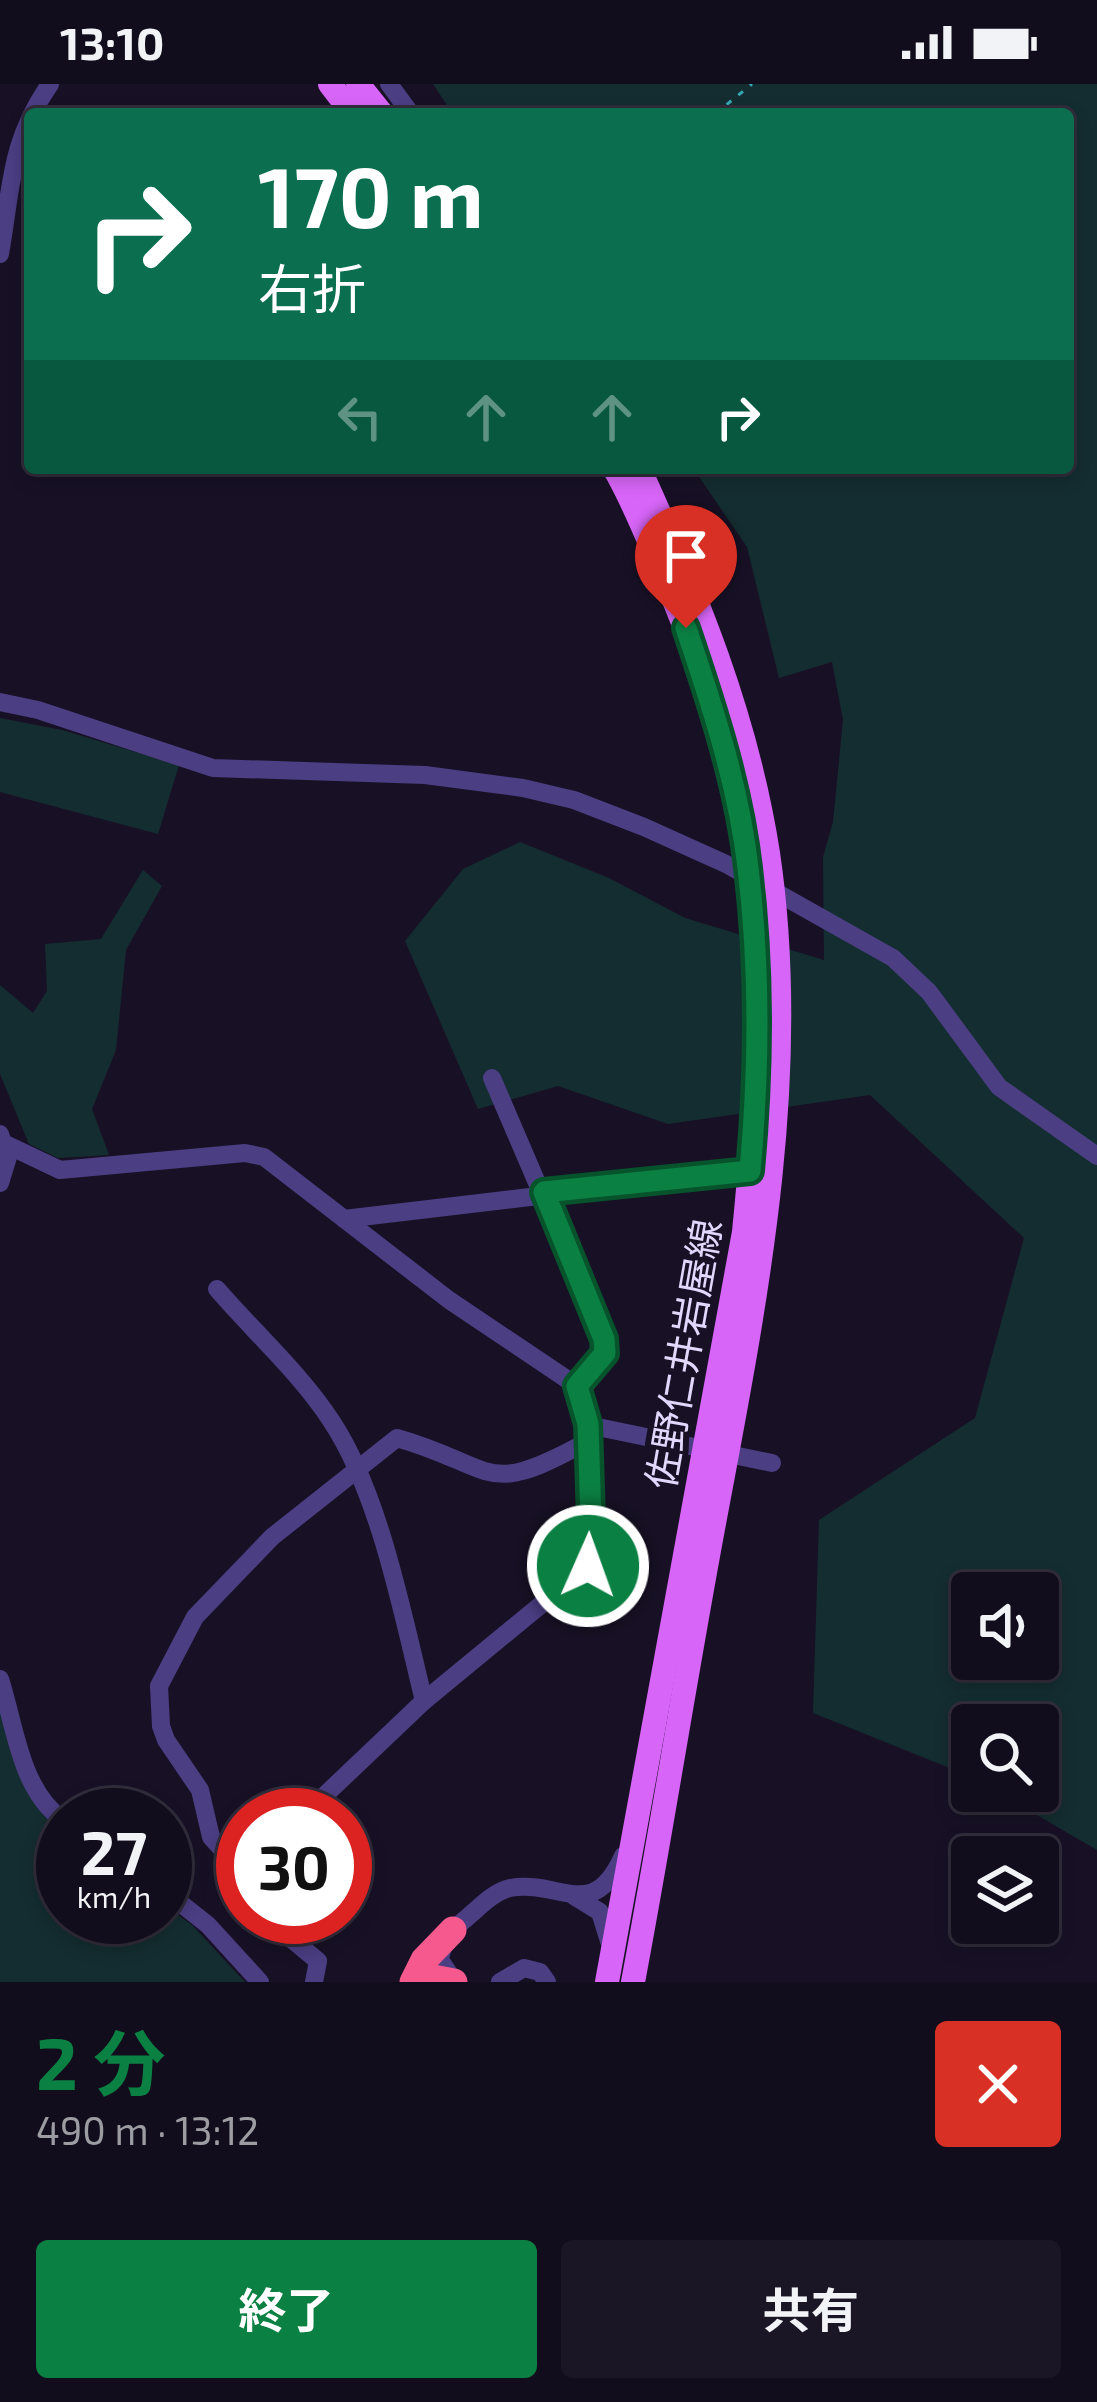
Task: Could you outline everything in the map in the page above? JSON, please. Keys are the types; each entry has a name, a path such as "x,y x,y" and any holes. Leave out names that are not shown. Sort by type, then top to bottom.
{"highway":[{"path":"413,1982 424,1960 453,1930"},
{"path":"423,1982 433,1978 454,1982"}],"main road":[{"path":"330,84 348,108"},
{"path":"358,84 377,108"},
{"name":"佐野仁井岩屋線","path":"617,474 697,626"},
{"name":"佐野仁井岩屋線","path":"633,1982 741,1385 776,1130 748,867 697,626 641,474"},
{"name":"佐野仁井岩屋線","path":"606,1982 718,1381 766,1034"}],"street":[{"path":"0,254 16,145 24,125"},
{"path":"0,702 38,710 213,768 425,775 557,796 644,827 726,864 893,958 929,992 999,1087 1097,1156"},
{"path":"492,1078 604,1339 605,1353 577,1386"},
{"path":"0,1183 6,1140 40,1165 60,1170 245,1153 264,1157 449,1300 577,1386 591,1431 592,1552 588,1566 424,1701 332,1788"},
{"path":"344,1219 750,1171"},
{"path":"217,1289 332,1421 356,1468 396,1588 424,1701"},
{"path":"216,1843 200,1790 166,1740 160,1686 195,1617 272,1537 397,1438 503,1478 539,1468 591,1431 772,1463"},
{"path":"0,1679 20,1757 38,1788"},
{"path":"454,1982 440,1960 453,1930 504,1889 573,1895 594,1892 618,1869 646,1762"},
{"path":"573,1895 592,1904 605,1922 606,1982"},
{"path":"192,1912 260,1982"},
{"path":"298,1944 318,1961 314,1982"},
{"path":"500,1982 524,1968 540,1972 547,1982"}],"path":[{"path":"722,108 752,84"}],"green space":[{"path":"433,84 1097,84 1097,1850 1032,1812 1059,1812 1059,1704 951,1704 951,1769 813,1713 819,1520 975,1418 1024,1238 870,1095 668,1124 558,1086 478,1109 405,941 463,869 520,842 609,878 685,918 824,960 823,857 833,822 843,720 832,662 779,678 747,547 697,474 1074,474 1074,108 449,108"},
{"path":"0,718 62,730 179,765 158,834 0,792"},
{"path":"143,870 162,886 126,950 116,1050 92,1109 109,1155 58,1158 29,1144 0,1074 0,985 33,1013 47,991 45,944 101,939"},
{"path":"0,1696 37,1788 36,1944 192,1944 192,1925 245,1982 0,1982"}],"route":[{"path":"588,1566 592,1552 588,1424 577,1386 605,1353 604,1339 544,1192 750,1171 755,984 748,867 713,710 686,628"}]}
